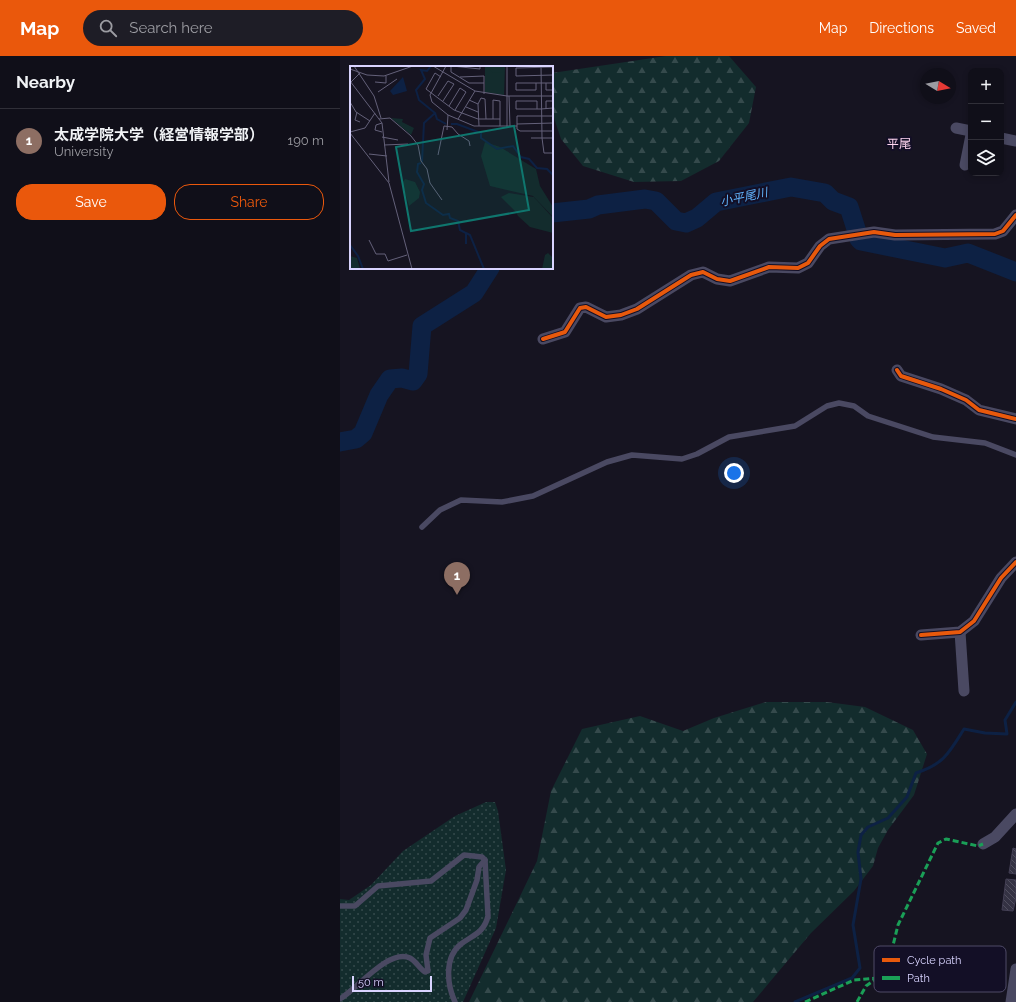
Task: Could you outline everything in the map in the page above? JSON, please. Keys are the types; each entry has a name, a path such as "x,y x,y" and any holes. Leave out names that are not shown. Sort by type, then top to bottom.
{"street":[{"path":"956,128 968,130"},
{"path":"1004,139 1016,141"},
{"path":"965,165 970,140"},
{"path":"543,339 565,332 580,308 586,307 606,317 621,315 637,309 691,275 703,272 717,279 730,281 769,267 798,268 808,263 820,246 829,239 874,232 895,235 995,234 1003,231 1016,215"},
{"path":"897,370 901,376 941,389 966,400 979,410 1016,419"},
{"path":"922,635 960,632 974,621 1001,578 1016,561 1014,558 1016,556"},
{"path":"960,632 964,691"},
{"path":"983,844 995,837 1016,814"},
{"path":"1011,1002 1016,970"}],"lane":[{"path":"422,527 440,510 461,500 502,502 533,496 607,462 632,455 682,459 696,454 729,436 795,426 827,406 839,403 854,406 868,416 933,437 985,443 1016,455"},
{"path":"340,906 355,906 378,886 431,881 464,855 482,857 485,860"},
{"path":"340,999 356,988 381,965 390,960 408,957 414,960 425,972 428,971 426,955 430,938 452,924 463,914 477,880 479,868 485,860"},
{"path":"455,1002 449,978 450,959 459,945 478,933 486,925 488,916 485,860"}],"green space":[{"path":"666,56 729,56 756,87 749,123 719,161 681,181 634,182 583,166 561,139 553,115 553,73"},
{"path":"766,702 827,702 865,707 913,730 927,754 914,795 888,830 878,848 873,866 854,891 811,933 753,1002 469,1002 537,861 551,791 582,729 640,716 683,731 714,718"},
{"path":"486,802 495,802 498,811 506,870 496,928 463,1002 340,1002 340,899 349,900 371,885 403,851 455,816"}],"building":[{"path":"1013,848 1016,849 1016,874 1009,873"},
{"path":"1006,879 1016,880 1016,898 1013,911 1002,910"}],"waterway":[{"name":"小平尾川","path":"553,213 589,209 598,205 645,199 656,201 676,221 686,223 697,218 716,202 791,187 825,193 833,201 849,207 857,232"},
{"name":"小平尾川","path":"859,239 861,241 945,258 968,253 1016,272"},
{"name":"小平尾川","path":"340,442 356,439 363,433 379,395 390,379 402,378 413,381 418,374 422,326 474,293 489,269"},
{"path":"795,1002 852,978 860,968 853,925 861,879 858,852 861,835 868,827 888,818 907,797 916,773 933,766 945,757 964,729 985,733 1007,734 1005,720 1016,702"}],"marked path":[{"path":"893,946 898,925 938,843 946,839 978,846 983,844"},
{"path":"805,1002 854,980 874,978"},
{"path":"857,1002 866,986 874,980"}],"cycle path":[{"path":"543,339 565,332 580,308 586,307 606,317 621,315 637,309 691,275 703,272 717,279 730,281 769,267 798,268 808,263 820,246 829,239 874,232 895,235 995,234 1003,231 1016,215"},
{"path":"897,370 901,376 941,389 966,400 979,410 1016,419"},
{"path":"921,635 960,632 974,621 1001,578 1016,562"}],"place":[{"name":"太成学院大学（経営情報学部）","path":"457,595"}],"district":[{"name":"平尾","path":"899,144"}]}
